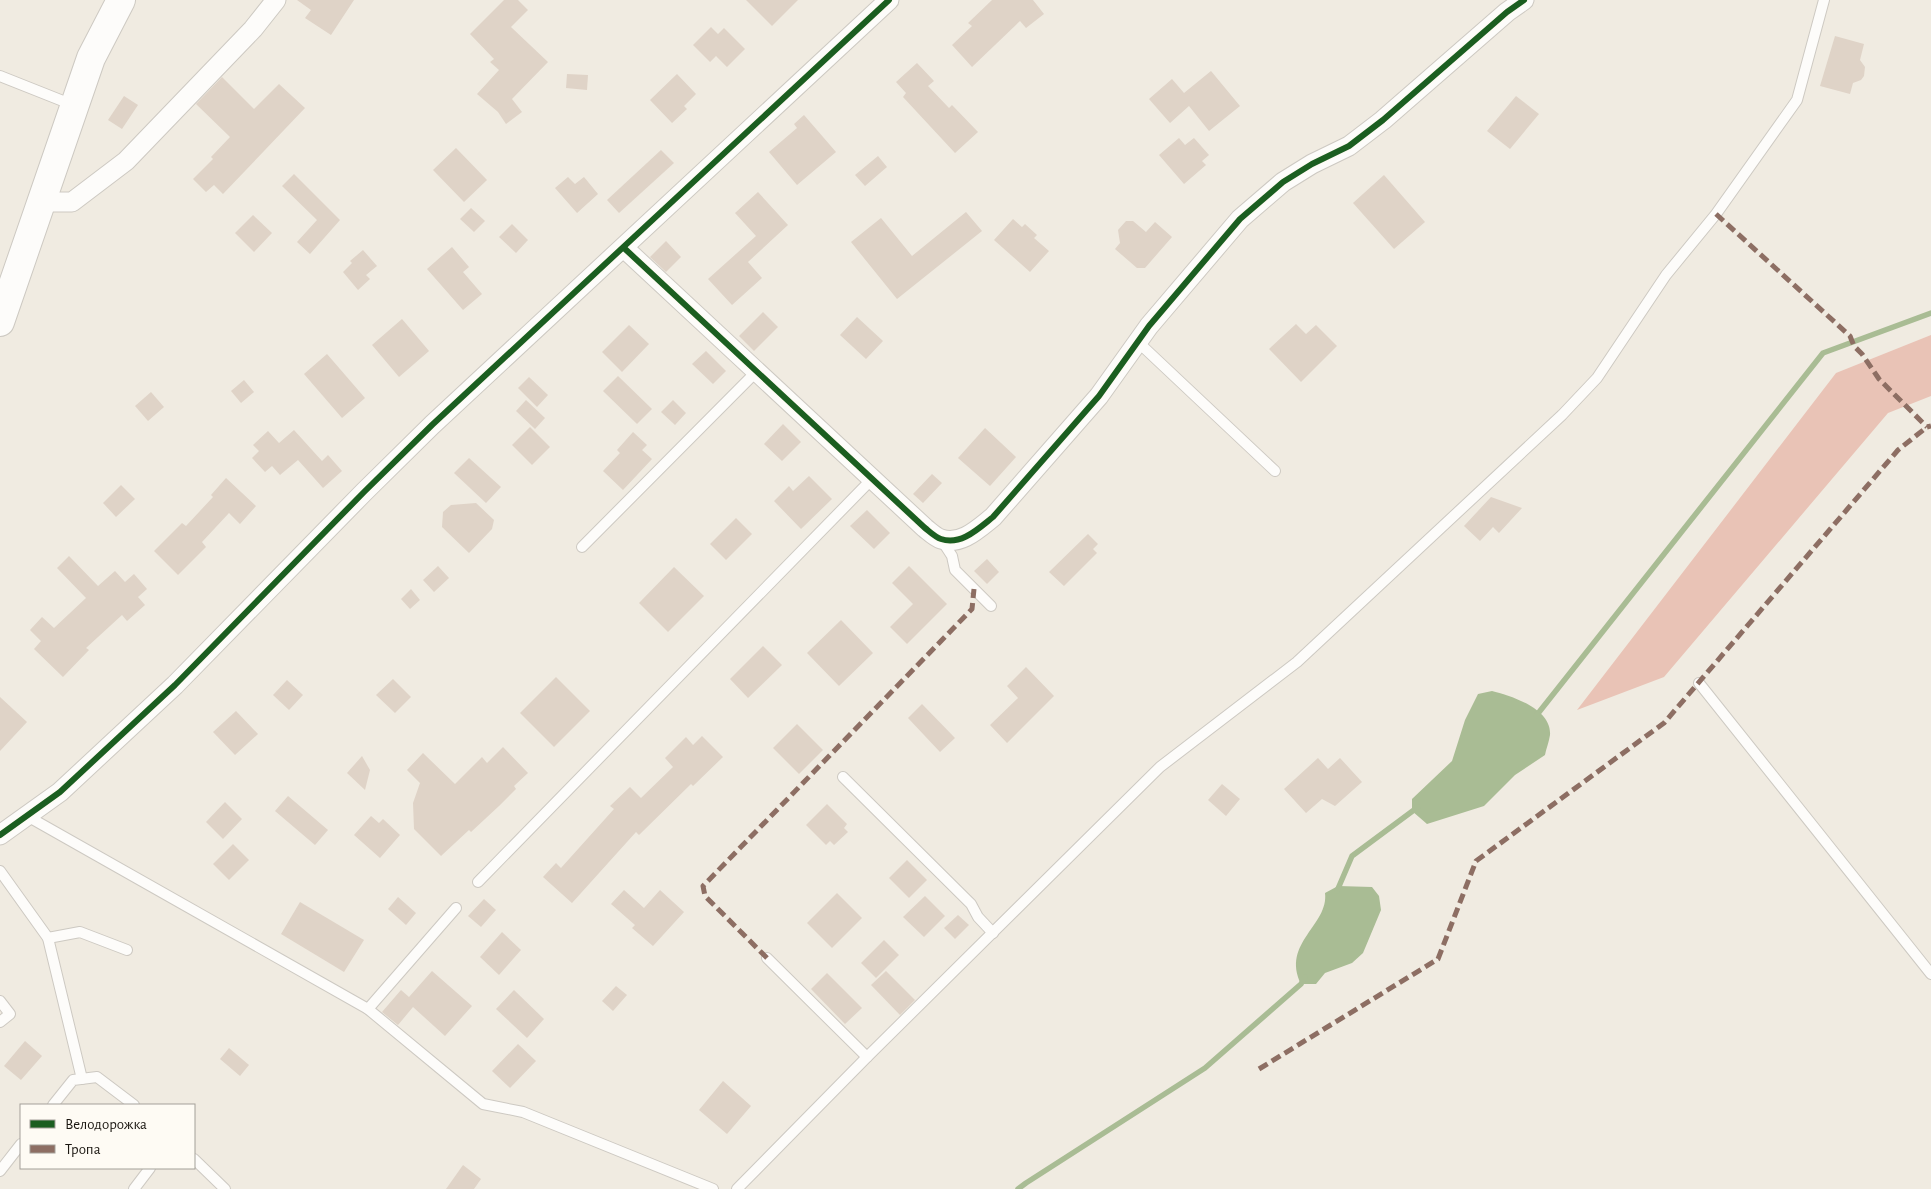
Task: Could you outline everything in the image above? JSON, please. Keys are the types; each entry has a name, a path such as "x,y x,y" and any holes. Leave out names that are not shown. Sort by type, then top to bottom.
{"street":[{"path":"0,322 73,104 91,58 121,0"},
{"path":"41,202 72,202 126,161 253,29 276,0"},
{"path":"0,835 60,792 175,685 432,425 888,0"},
{"path":"624,248 925,528 941,539 957,541 994,517 1099,396 1138,342 1240,219 1260,201 1312,164 1349,146 1406,102 1507,12 1524,0"}],"lane":[{"path":"737,1189 866,1057 1160,767 1297,662 1554,422 1597,378 1666,274 1716,214 1797,100 1824,0"},
{"path":"0,76 73,104"},
{"path":"1138,342 1275,471"},
{"path":"582,547 757,371"},
{"path":"478,882 872,479"},
{"path":"941,539 952,556 955,570 991,606"},
{"path":"1699,683 1931,974"},
{"path":"843,776 971,904 978,917 993,933"},
{"path":"27,816 368,1009 483,1104 523,1112 713,1189"},
{"path":"0,871 48,938 82,1079"},
{"path":"368,1009 456,908"},
{"path":"48,938 80,932 127,950"},
{"path":"767,958 866,1057"},
{"path":"0,1001 10,1014 0,1022"},
{"path":"54,1104 73,1080 97,1077 133,1104"},
{"path":"0,1171 20,1145"},
{"path":"195,1160 225,1189"},
{"path":"134,1189 149,1169"}],"shaded area":[{"path":"1931,335 1931,396 1888,413 1664,677 1577,710 1836,373"},
{"path":"1492,691 1520,700 1538,711 1545,718 1549,726 1550,735 1545,755 1515,775 1484,806 1427,824 1412,811 1412,799 1452,761 1465,720 1478,694"},
{"path":"1338,886 1372,887 1379,896 1381,910 1363,953 1352,963 1325,973 1316,984 1301,984 1296,970 1297,957 1301,946 1320,915 1325,893"}],"building":[{"path":"297,0 354,0 331,35 305,18 311,10"},
{"path":"504,0 518,0 528,10 511,27 548,62 512,99 522,112 506,124 498,112 477,94 499,70 490,62 494,59 470,34"},
{"path":"746,0 798,0 772,26"},
{"path":"992,0 1033,0 1044,14 1026,28 1020,21 972,67 952,45 972,26 968,23"},
{"path":"711,27 718,34 724,28 745,49 727,67 716,56 710,62 693,45"},
{"path":"1835,36 1864,44 1860,60 1865,67 1864,76 1861,80 1853,83 1850,94 1820,86"},
{"path":"917,63 934,81 928,86 949,108 952,105 978,132 955,153 903,97 906,93 896,82"},
{"path":"1211,71 1240,106 1209,131 1189,106 1170,123 1149,99 1172,79 1184,93"},
{"path":"567,74 588,75 587,90 566,88"},
{"path":"677,74 696,94 684,106 687,109 672,123 650,100"},
{"path":"222,77 254,109 279,84 305,108 223,194 214,185 206,192 193,179 213,159 211,157 230,137 196,104"},
{"path":"124,96 138,105 122,129 108,120"},
{"path":"1516,96 1539,114 1510,149 1487,131"},
{"path":"804,115 836,152 797,185 769,152 797,128 794,124"},
{"path":"1179,138 1185,145 1194,138 1209,155 1202,161 1206,165 1184,184 1159,155"},
{"path":"456,148 487,180 464,202 433,170"},
{"path":"661,150 674,163 619,213 607,200"},
{"path":"878,156 887,167 865,186 855,175"},
{"path":"294,174 340,220 310,254 297,242 317,220 282,186"},
{"path":"1384,175 1425,222 1394,249 1353,203"},
{"path":"568,177 575,184 584,177 598,194 577,213 555,188"},
{"path":"758,192 788,225 748,262 762,278 732,305 708,279 756,236 735,213"},
{"path":"471,208 485,221 474,232 460,219"},
{"path":"966,212 982,231 897,299 851,242 881,218 912,256"},
{"path":"253,215 272,233 254,252 235,233"},
{"path":"1013,219 1022,227 1025,224 1037,235 1034,238 1049,251 1030,272 994,240"},
{"path":"1126,221 1133,221 1146,232 1155,222 1172,237 1145,268 1137,268 1115,249 1120,243 1118,230"},
{"path":"512,224 528,240 516,253 499,237"},
{"path":"666,241 681,257 666,272 650,257"},
{"path":"452,247 469,267 463,272 482,294 463,310 427,269"},
{"path":"363,250 377,266 366,275 370,279 358,290 343,272 352,263 350,261"},
{"path":"763,312 778,327 754,351 739,336"},
{"path":"857,317 883,341 866,359 840,335"},
{"path":"402,319 429,351 399,377 372,345"},
{"path":"1296,324 1306,334 1316,325 1337,346 1301,382 1269,349"},
{"path":"629,325 649,344 622,372 602,352"},
{"path":"706,351 726,371 713,384 692,364"},
{"path":"327,354 365,398 342,418 304,374"},
{"path":"618,376 652,409 637,424 603,391"},
{"path":"529,377 548,395 537,407 518,388"},
{"path":"244,380 254,392 241,403 231,391"},
{"path":"151,392 164,407 148,421 135,406"},
{"path":"526,400 545,418 535,429 516,411"},
{"path":"673,400 686,413 675,425 661,412"},
{"path":"783,424 801,442 782,461 764,444"},
{"path":"530,427 550,447 532,465 512,445"},
{"path":"985,428 1016,457 990,486 958,458"},
{"path":"294,430 322,461 328,455 342,471 323,488 298,460 280,475 272,466 265,472 252,458 259,451 253,445 268,431 279,443"},
{"path":"633,432 647,445 642,450 652,459 623,490 603,471 620,453 617,450"},
{"path":"469,458 501,487 486,503 454,473"},
{"path":"932,474 942,483 923,503 913,494"},
{"path":"809,476 832,499 801,529 774,501 789,486 793,491"},
{"path":"226,478 256,506 240,524 229,513 202,542 206,547 178,575 154,551 182,523 186,526 213,497 211,495"},
{"path":"121,485 135,499 116,517 103,503"},
{"path":"1491,497 1522,508 1499,533 1493,527 1480,541 1464,526"},
{"path":"476,503 494,520 492,529 469,553 442,527 443,512 451,505"},
{"path":"867,510 890,533 874,549 850,526"},
{"path":"736,518 752,534 726,560 710,544"},
{"path":"1088,534 1098,544 1093,549 1097,553 1064,586 1049,572"},
{"path":"69,556 98,586 115,571 125,582 134,574 147,589 138,597 145,605 127,621 122,615 86,648 89,650 63,677 34,649 41,641 30,630 42,617 54,628 86,598 57,568"},
{"path":"987,559 999,572 987,584 974,571"},
{"path":"438,566 449,578 434,592 423,580"},
{"path":"909,566 947,604 907,644 890,627 913,604 892,583"},
{"path":"674,567 704,596 668,632 639,603"},
{"path":"411,589 420,600 410,609 401,599"},
{"path":"841,620 873,653 839,686 807,653"},
{"path":"763,646 782,665 748,698 730,679"},
{"path":"1026,667 1054,696 1007,743 990,725 1018,698 1007,686"},
{"path":"556,677 590,711 554,747 520,713"},
{"path":"393,679 411,697 395,713 376,695"},
{"path":"287,680 303,695 289,710 273,695"},
{"path":"0,697 27,722 0,751"},
{"path":"922,704 955,738 940,752 908,718"},
{"path":"236,711 258,734 235,755 213,732"},
{"path":"797,724 823,750 799,774 773,748"},
{"path":"702,736 723,757 693,786 691,784 639,835 636,832 572,903 543,877 556,863 561,868 614,809 610,806 630,787 641,798 673,767 665,758 686,737 693,745"},
{"path":"503,747 528,773 514,786 516,789 499,806 441,856 414,829 413,803 420,783 407,770 423,753 455,784 482,757 487,763"},
{"path":"362,756 370,770 365,790 347,773"},
{"path":"1318,758 1328,769 1340,758 1362,782 1335,806 1322,799 1306,813 1284,789"},
{"path":"1222,784 1240,799 1226,816 1208,800"},
{"path":"288,796 328,830 315,845 275,811"},
{"path":"225,802 242,819 223,839 206,822"},
{"path":"827,804 847,824 844,828 848,832 834,845 830,841 826,845 806,825"},
{"path":"371,816 379,823 383,819 400,835 380,858 354,835"},
{"path":"233,844 249,860 229,880 213,864"},
{"path":"907,860 927,880 909,898 889,878"},
{"path":"624,890 644,908 660,890 684,912 653,946 632,928 635,925 611,904"},
{"path":"837,893 862,918 832,948 807,923"},
{"path":"925,896 945,916 924,937 903,917"},
{"path":"398,897 416,913 406,925 388,909"},
{"path":"484,899 496,910 481,927 468,916"},
{"path":"300,902 364,940 344,972 281,934"},
{"path":"958,915 969,925 955,939 944,928"},
{"path":"502,932 521,950 499,975 480,957"},
{"path":"884,940 899,955 876,978 861,963"},
{"path":"432,971 472,1006 445,1036 413,1007 398,1025 382,1012 401,990 409,997"},
{"path":"886,971 915,1000 900,1015 871,985"},
{"path":"827,973 862,1008 845,1024 811,989"},
{"path":"616,986 627,995 613,1011 602,1001"},
{"path":"514,990 544,1019 527,1038 496,1009"},
{"path":"25,1041 42,1056 21,1080 4,1066"},
{"path":"518,1044 536,1061 510,1088 492,1071"},
{"path":"229,1048 249,1065 240,1076 220,1059"},
{"path":"723,1081 751,1106 727,1134 699,1110"},
{"path":"463,1165 481,1179 474,1189 446,1189"}],"waterway":[{"path":"1536,716 1823,353 1931,313"},
{"path":"1337,891 1352,856 1418,807"},
{"path":"1018,1189 1205,1068 1301,984 1305,977"}],"marked path":[{"path":"1716,214 1850,336 1854,346 1862,354 1879,379 1927,427"},
{"path":"1259,1069 1438,959 1476,861 1664,723 1898,450 1927,427 1931,426"},
{"path":"767,958 705,896 703,886 972,609 974,589"}],"cycle path":[{"path":"0,835 60,792 175,685 432,425 889,0"},
{"path":"624,248 925,528 941,539 948,541 956,540 976,531 993,517 1099,396 1149,326 1240,219 1283,182 1312,164 1349,146 1383,120 1507,12 1524,0"}]}
